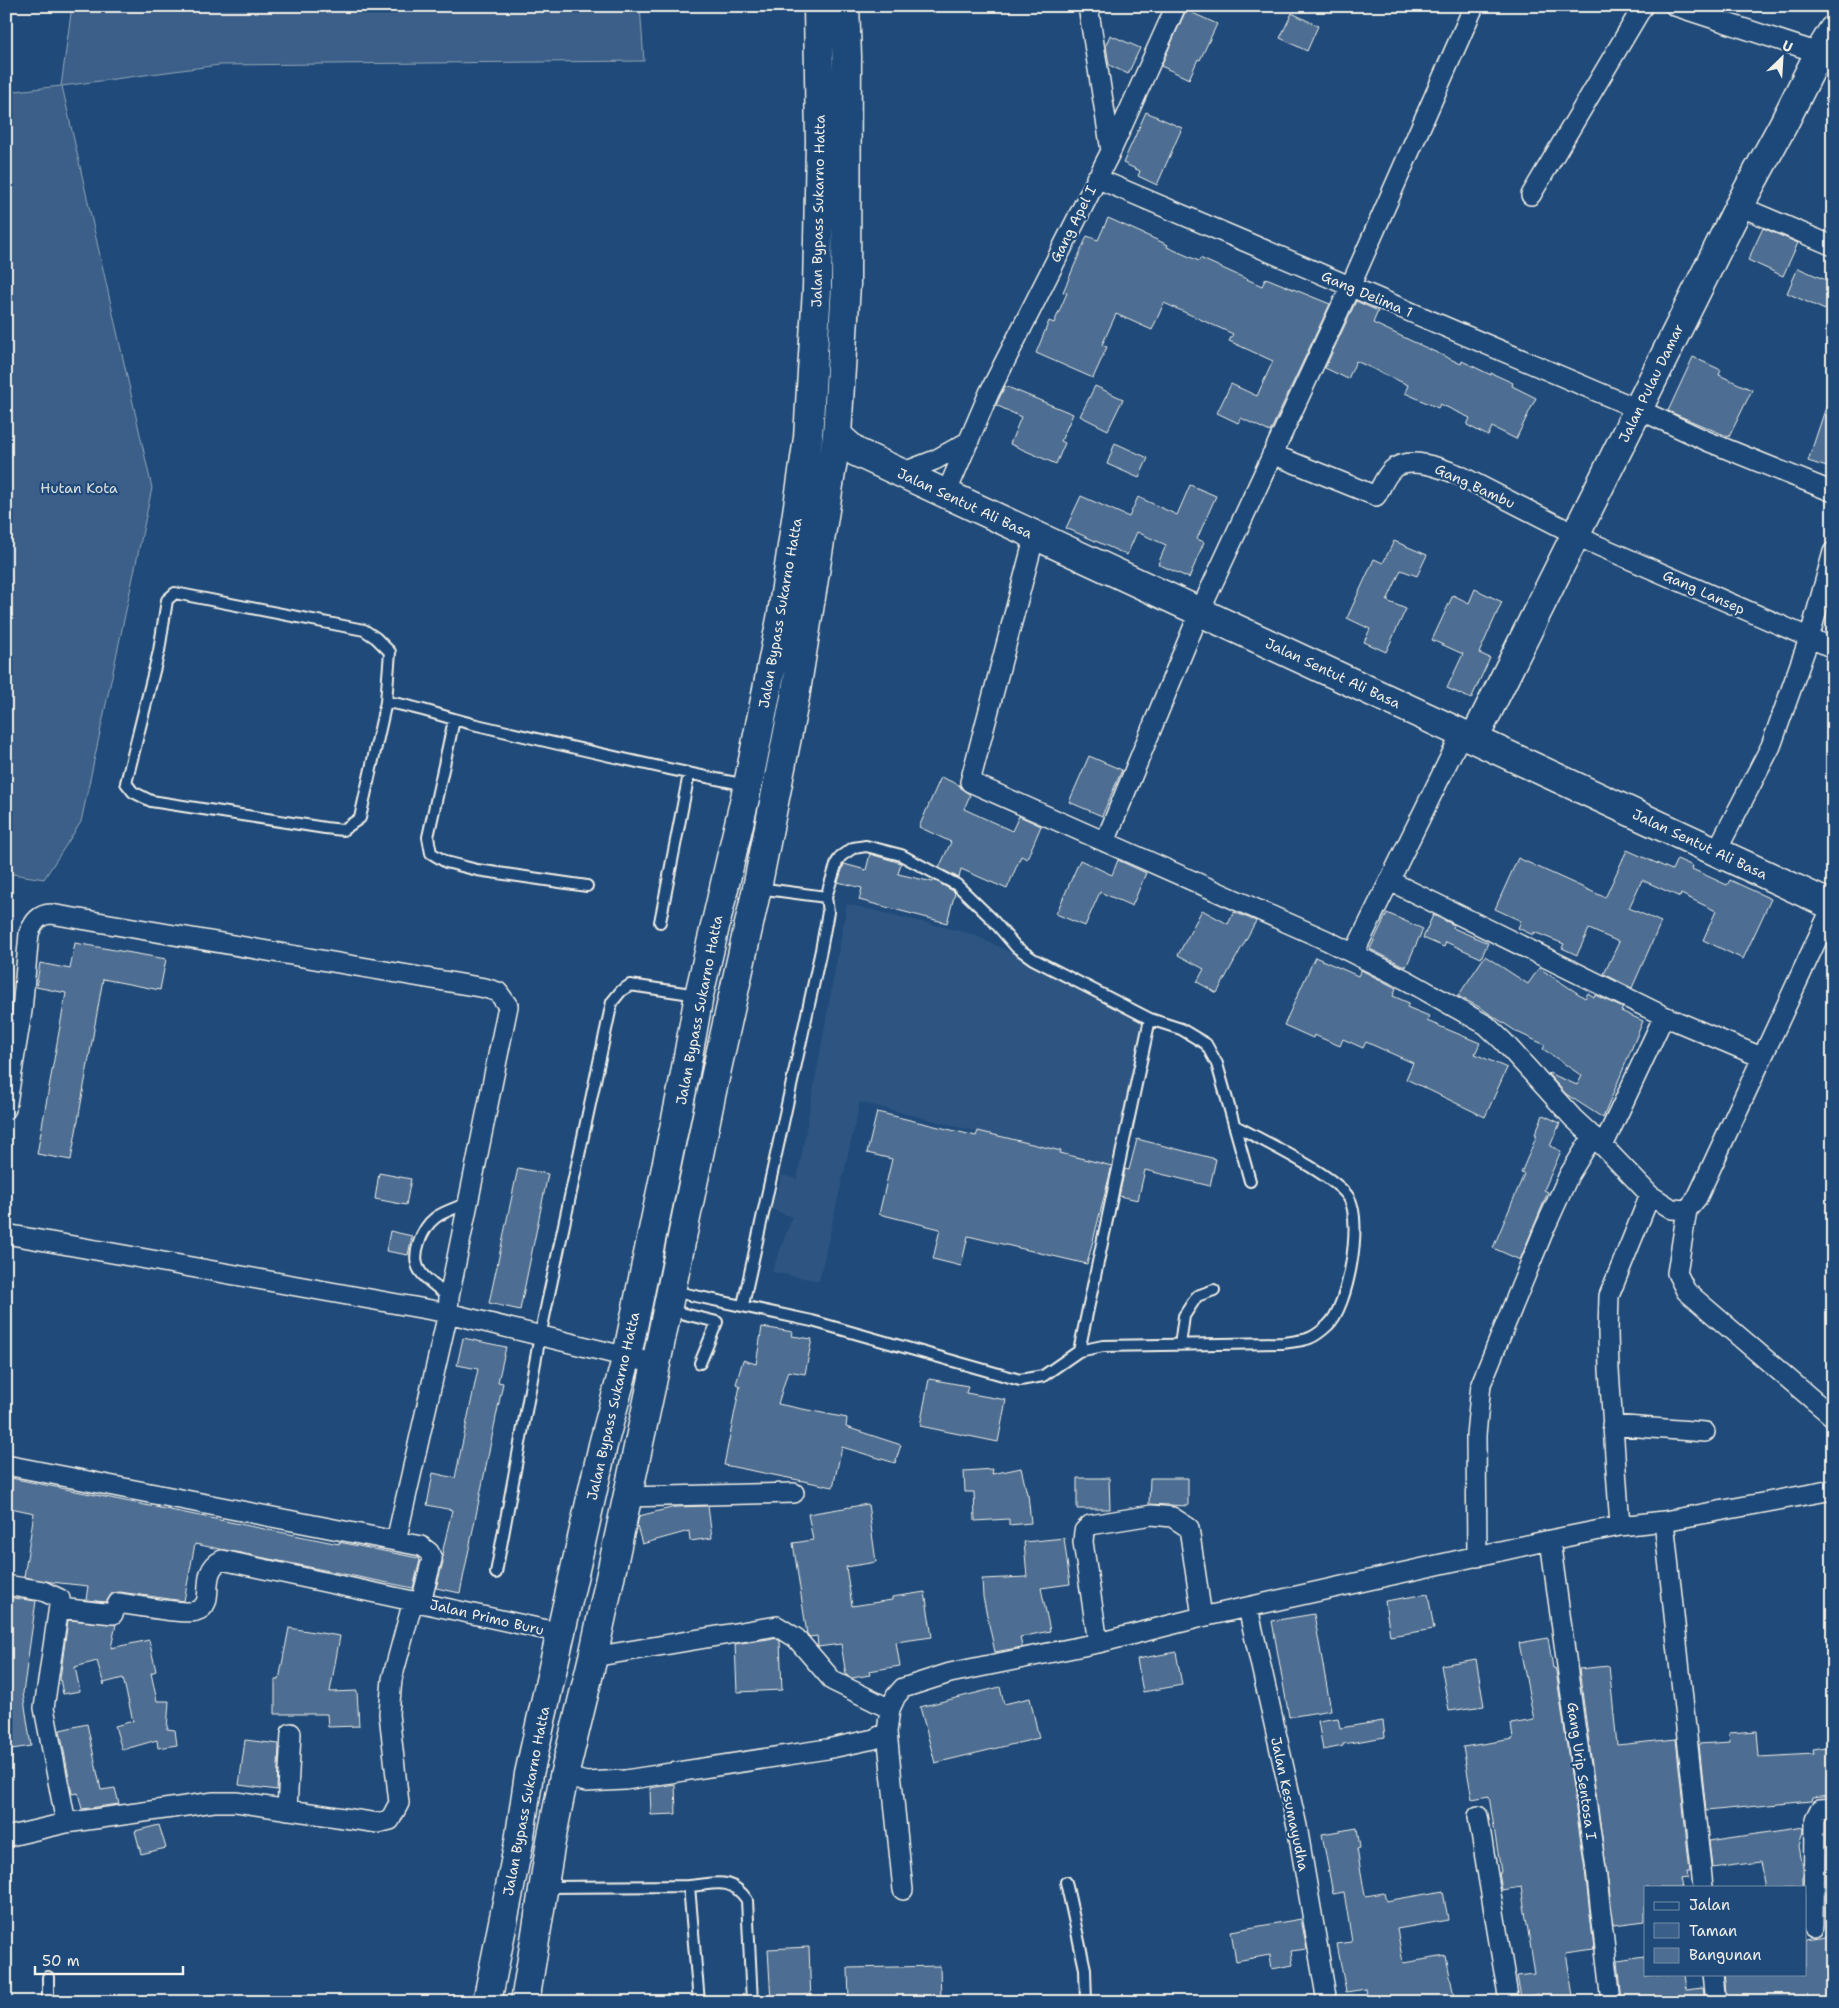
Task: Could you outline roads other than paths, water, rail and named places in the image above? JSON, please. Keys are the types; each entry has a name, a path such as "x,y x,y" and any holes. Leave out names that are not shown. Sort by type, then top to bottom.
{"main road":[{"name":"Jalan Bypass Sukarno Hatta","path":"487,2002 519,1842 529,1774 603,1445 627,1356 682,1090 699,995 748,785 782,614 808,438 818,289 820,142 818,6"},
{"name":"Jalan Bypass Sukarno Hatta","path":"525,2002 564,1776 593,1657 656,1364 711,1096 757,888 795,697 837,435 846,284 847,56 845,6"},
{"name":"Jalan Pulau Damar","path":"1468,736 1576,535 1740,206 1783,125 1826,54 1833,30"},
{"name":"Jalan Sentut Ali Basa","path":"837,435 856,452 1833,906"},
{"path":"682,1090 687,1100 693,1104 704,1103 711,1096"},
{"path":"667,1164 671,1158 683,1154 691,1158 696,1169"}],"street":[{"path":"1088,6 1111,152"},
{"name":"Gang Apel I","path":"946,494 989,393 1096,178 1111,152 1176,6"},
{"path":"1105,842 1200,611 1350,287 1474,6"},
{"path":"1531,195 1643,6"},
{"path":"1675,6 1826,54"},
{"name":"Gang Delima 1","path":"1096,178 1638,409 1706,442 1833,492"},
{"path":"1740,206 1833,246"},
{"path":"901,473 935,460 969,441"},
{"name":"Gang Bambu","path":"1272,454 1376,496 1392,469 1403,464 1427,464 1440,467 1576,535"},
{"path":"1035,535 970,782 1354,953 1486,1025 1573,1118 1650,1195 1672,1209 1686,1210"},
{"name":"Gang Lansep","path":"1576,535 1833,648"},
{"path":"1716,852 1771,746 1809,639 1833,552"},
{"path":"1354,953 1390,881 1468,736"},
{"path":"1390,881 1664,1016 1761,1057"},
{"path":"1833,906 1761,1057 1697,1198 1686,1210 1676,1273 1686,1291 1833,1417"},
{"path":"6,1109 14,1010 29,933 34,922 43,914 456,983 498,992 508,1006 448,1305 396,1541"},
{"path":"1476,1557 1476,1435 1481,1384 1562,1190 1570,1175 1598,1141 1664,1016"},
{"path":"1620,1526 1612,1425 1608,1330 1609,1296 1650,1195"},
{"path":"6,1234 448,1305 540,1336 656,1364"},
{"path":"1612,1425 1705,1432"},
{"path":"6,1465 421,1546 429,1552 432,1559 392,1679 390,1714 399,1803 390,1820 378,1823 236,1802 214,1802 66,1823 6,1837"},
{"path":"903,1890 887,1732 890,1709 896,1696 903,1688 950,1674 1098,1643 1550,1540 1620,1526 1664,1521 1833,1490"},
{"path":"626,1497 794,1492"},
{"path":"1098,1643 1082,1542 1084,1532 1090,1525 1152,1514 1172,1517 1190,1528 1202,1618"},
{"path":"1664,1521 1703,1886"},
{"name":"Gang Urip Sentosa I","path":"1550,1540 1596,1869 1612,2002"},
{"name":"Jalan Primo Buru","path":"60,1608 112,1614 118,1603 182,1612 197,1611 205,1604 210,1569 214,1564 222,1560 561,1633"},
{"path":"6,1585 52,1594 60,1599 44,1708 66,1823"},
{"name":"Jalan Kesumayudha","path":"1248,1608 1297,1826 1327,2002"},
{"path":"593,1657 777,1626 796,1638 832,1681 890,1709"},
{"path":"564,1776 586,1782 624,1780 828,1748 874,1739 887,1732"},
{"path":"287,1810 291,1733"},
{"path":"1814,1924 1815,1820 1820,1809 1833,1808"},
{"path":"1478,1816 1508,2002"},
{"path":"1713,1976 1716,2002"}],"lane":[{"path":"175,593 364,630 376,638 390,652 386,702 360,818 343,830 151,801 133,792 126,783 159,651 167,600 175,593"},
{"path":"386,702 405,704 454,720 689,774 748,785"},
{"path":"454,720 428,837 431,852 446,862 477,870 586,886"},
{"path":"660,922 689,774"},
{"path":"743,1305 821,950 828,912 826,897 837,862 841,856 853,848 866,846 901,855 957,886 991,918 1016,947 1033,959 1150,1019 1181,1029 1206,1044 1217,1064 1250,1181"},
{"path":"757,888 826,897"},
{"path":"496,1573 540,1336 612,1002 621,991 630,985 699,995"},
{"path":"1080,1352 1150,1019"},
{"path":"669,1300 743,1305 812,1321 1020,1380 1043,1376 1080,1352 1103,1346 1283,1343 1310,1339 1330,1324 1343,1296 1351,1264 1355,1218 1349,1198 1333,1181 1234,1124"},
{"path":"448,1305 420,1272 416,1262 416,1254 419,1242 429,1223 436,1217 467,1203"},
{"path":"1180,1345 1184,1316 1197,1296 1214,1290"},
{"path":"669,1300 717,1322 700,1363"},
{"path":"1066,1882 1085,1969 1086,2002"},
{"path":"544,1887 690,1886 729,1883 739,1888 747,1900 752,2002"},
{"path":"690,1886 699,2002"},
{"path":"48,1977 48,2002"}],"park label":[{"name":"Hutan Kota","path":"79,488"}]}
